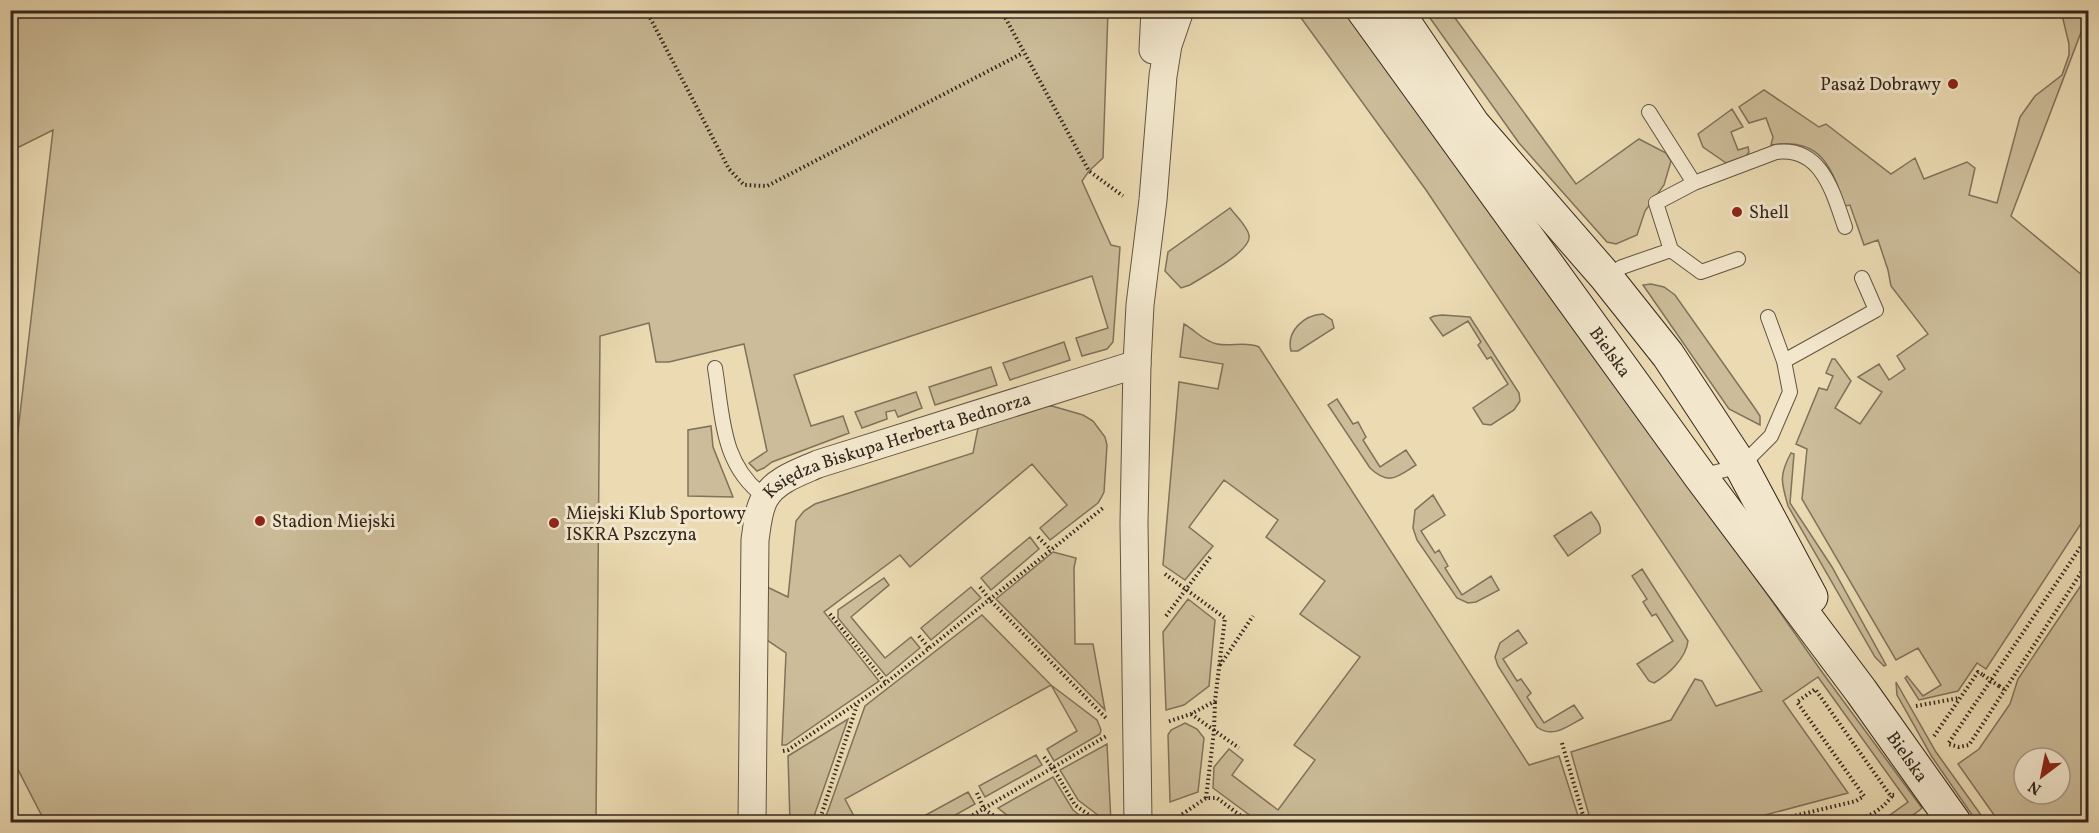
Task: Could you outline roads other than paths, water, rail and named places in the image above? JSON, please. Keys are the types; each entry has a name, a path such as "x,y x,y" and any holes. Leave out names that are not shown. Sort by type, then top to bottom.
{"main road":[{"name":"Bielska","path":"1363,10 1700,476 1861,691 1953,822"},
{"name":"Bielska","path":"1396,10 1473,124 1606,277 1668,355 1741,466 1861,691"}],"street":[{"path":"1153,50 1155,10"},
{"path":"1138,822 1134,523 1137,364 1140,305 1153,200 1163,76 1168,45 1179,10"},
{"name":"Księdza Biskupa Herberta Bednorza","path":"752,822 755,540 765,497 782,481 818,464 1137,364"}],"lane":[{"path":"1649,112 1694,183"},
{"path":"1738,259 1701,272 1671,250 1656,203 1694,183 1776,152 1789,150 1804,155 1817,165 1827,182 1845,227"},
{"path":"1606,277 1622,267 1671,250"},
{"path":"1785,361 1876,310 1863,278"},
{"path":"1700,476 1741,466 1771,436 1790,392 1785,361 1768,317"},
{"path":"714,368 728,448 738,471 753,489 765,497"}],"place":[{"name":"Pasaż Dobrawy","path":"1953,84"},
{"name":"Shell","path":"1737,212"},
{"name":"Stadion Miejski","path":"260,521"},
{"name":"Miejski Klub Sportowy ISKRA Pszczyna","path":"554,523"}]}
